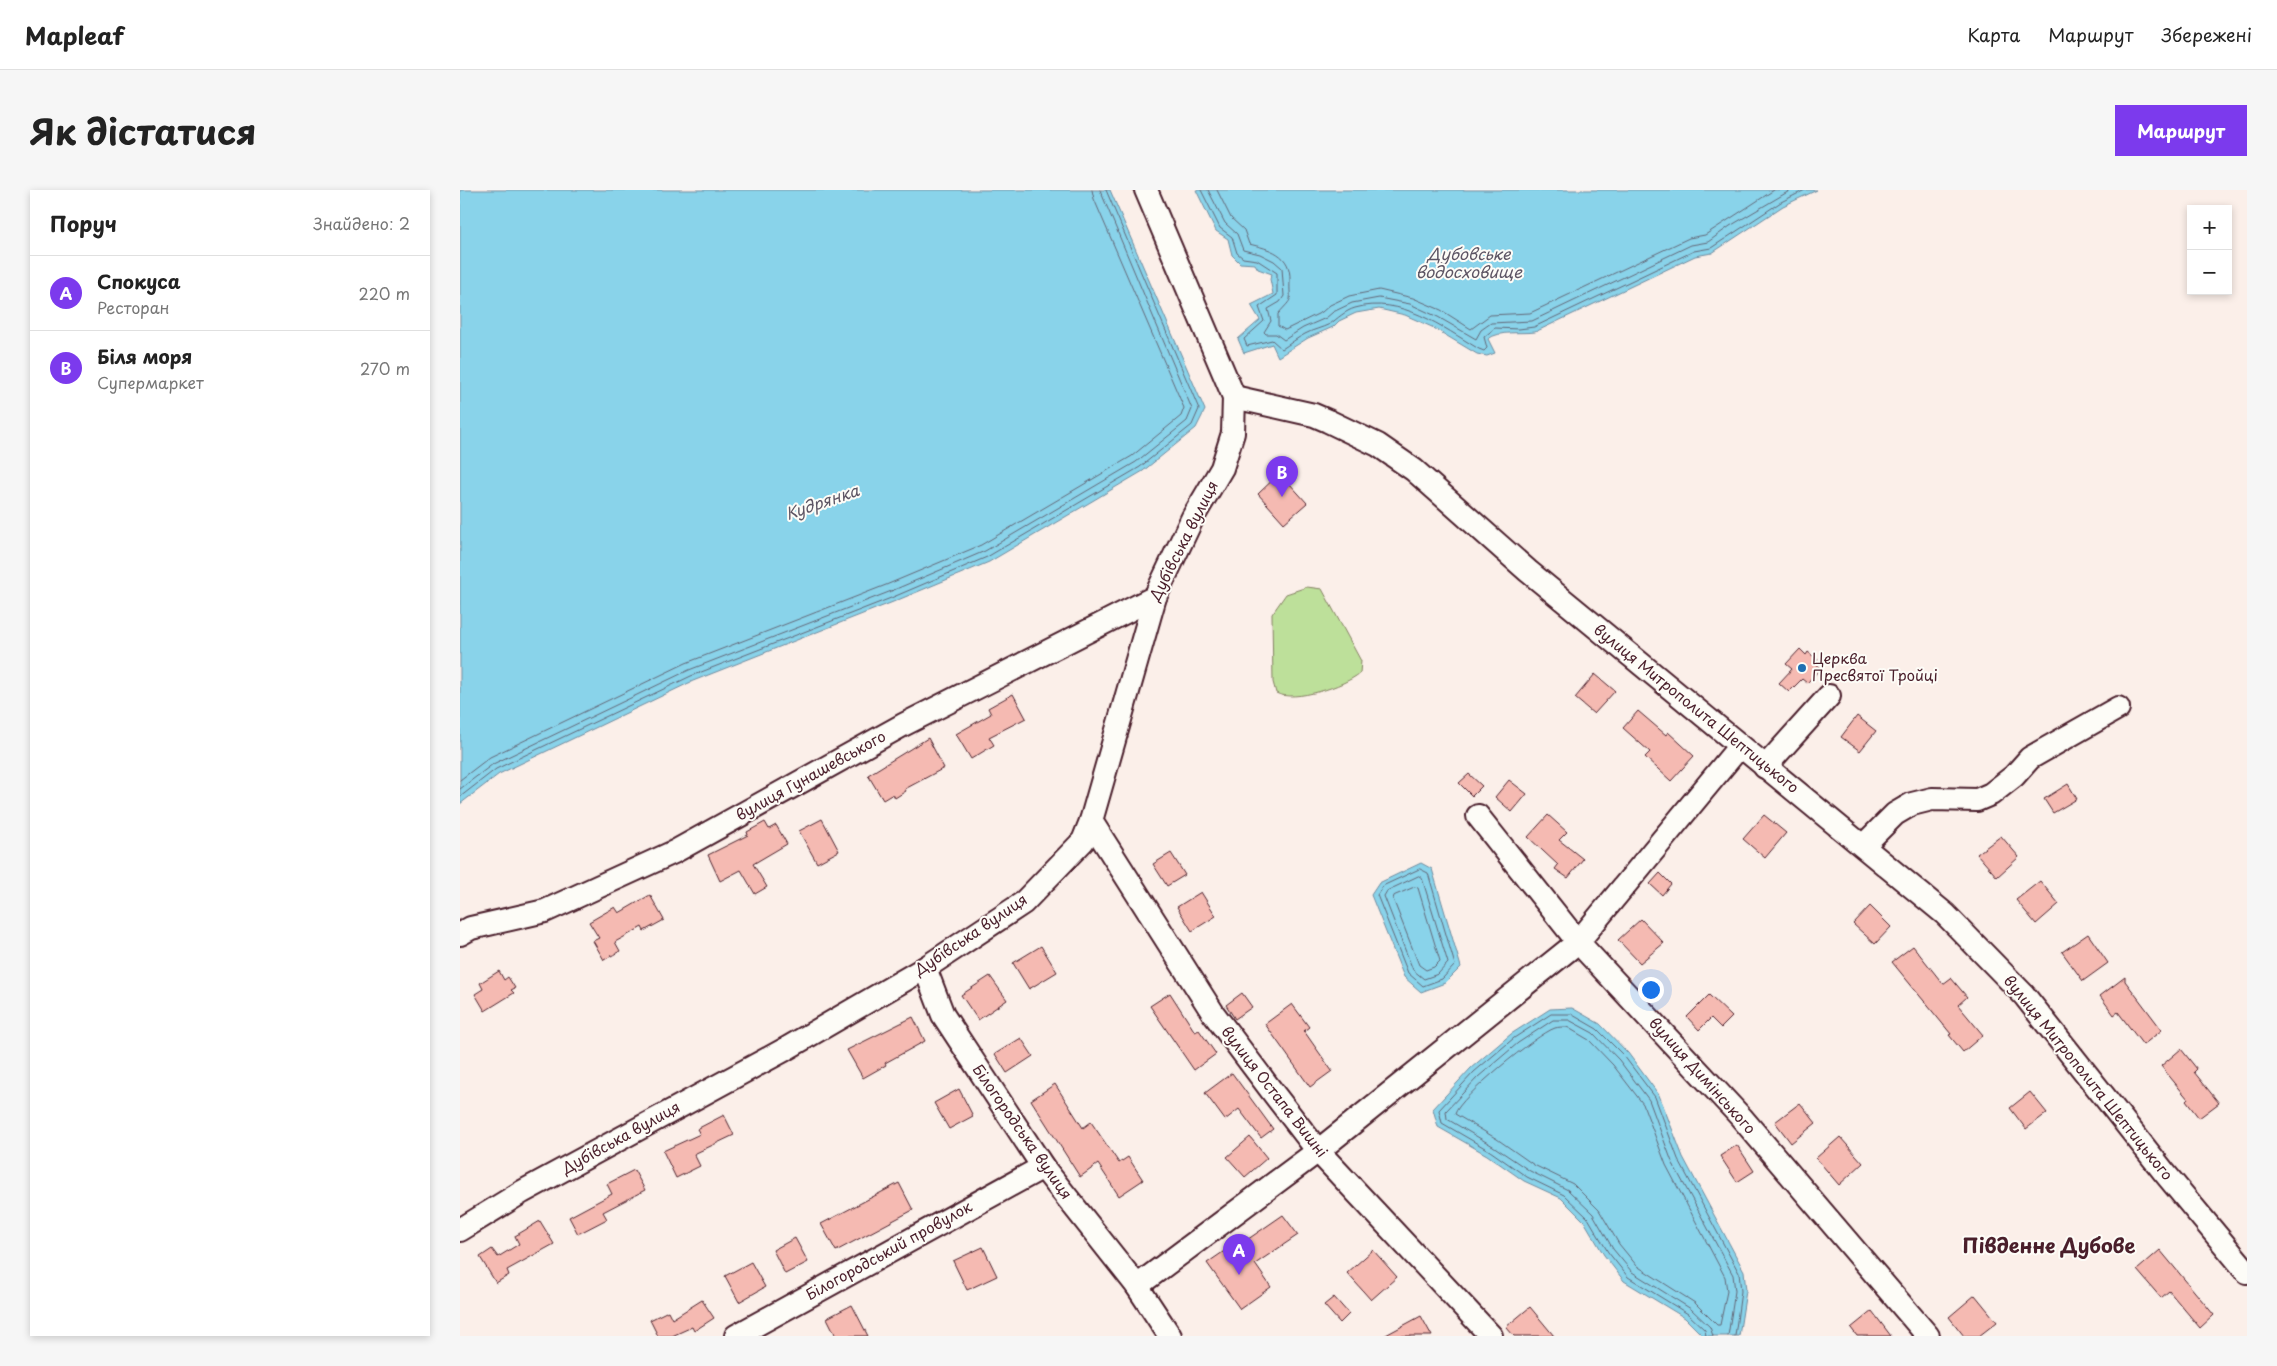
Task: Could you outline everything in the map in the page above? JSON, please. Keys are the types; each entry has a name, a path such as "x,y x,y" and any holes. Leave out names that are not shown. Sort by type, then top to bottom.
{"street":[{"path":"1146,190 1234,397"},
{"name":"Дубівська вулиця","path":"460,1230 522,1192 784,1050 925,968 1023,903 1083,841 1091,822 1155,597 1193,517 1222,468 1233,432 1234,397"},
{"name":"вулиця Митрополита Шептицького","path":"1234,397 1328,421 1378,445 1414,470 1528,571 1739,747 1945,914 2024,995 2164,1172 2247,1272"},
{"name":"вулиця Гунашевського","path":"460,934 471,928 545,911 674,852 903,726 1155,597"},
{"path":"1765,767 1829,696"},
{"path":"1862,846 1895,814 1912,804 1932,799 1977,800 1990,794 2014,776 2030,758 2118,708"},
{"path":"1137,1286 1318,1151 1578,942 1739,747"},
{"name":"вулиця Димінського","path":"1478,816 1578,942 1741,1117 1928,1336"},
{"name":"вулиця Остапа Вишні","path":"1091,822 1213,1013 1318,1151 1490,1336"},
{"name":"Білогородська вулиця","path":"925,968 943,1015 1043,1167 1137,1286 1170,1336"},
{"name":"Білогородський провулок","path":"736,1336 1043,1167"}],"green space":[{"path":"1307,587 1322,589 1361,661 1360,673 1343,683 1319,692 1284,696 1276,693 1273,682 1272,614 1286,594"}],"water":[{"name":"Кудрянка","path":"460,190 1110,190 1205,410 1196,428 1143,471 989,562 693,681 499,774 460,804"},
{"name":"Дубовське водосховище","path":"1196,190 1817,190 1783,206 1712,253 1695,256 1535,332 1504,333 1493,336 1488,339 1495,353 1487,356 1477,354 1432,327 1405,315 1379,309 1356,313 1339,321 1333,327 1308,338 1278,357 1272,344 1244,353 1238,339 1260,320 1251,305 1273,294 1270,279 1272,274 1258,269 1255,264 1240,263 1232,255 1228,239 1216,231"},
{"path":"1421,863 1432,869 1461,967 1445,983 1421,992 1404,977 1371,895 1379,883"},
{"path":"1572,1008 1600,1024 1628,1053 1659,1095 1683,1157 1744,1271 1746,1291 1739,1336 1703,1336 1685,1318 1624,1281 1604,1255 1584,1221 1561,1198 1524,1181 1487,1155 1438,1127 1433,1109 1471,1068 1511,1034 1550,1009"}],"building":[{"path":"1280,473 1307,503 1284,523 1258,494"},
{"path":"1800,649 1806,655 1808,652 1818,660 1815,663 1821,668 1807,683 1802,679 1789,692 1779,683 1792,669 1786,664"},
{"path":"1595,674 1615,691 1594,714 1575,698"},
{"path":"1013,694 1026,718 989,737 994,745 971,759 956,734 991,714 988,708"},
{"path":"1638,711 1666,735 1668,732 1694,756 1671,781 1645,757 1650,752 1623,728"},
{"path":"1857,716 1876,731 1860,751 1841,737"},
{"path":"928,738 944,768 905,789 906,791 895,798 893,794 883,800 868,775"},
{"path":"1469,774 1482,786 1472,796 1459,783"},
{"path":"1509,780 1527,794 1512,812 1495,797"},
{"path":"2068,784 2077,799 2053,813 2044,799"},
{"path":"1548,815 1567,832 1559,840 1583,859 1568,878 1555,869 1558,865 1528,837"},
{"path":"1764,815 1786,833 1765,858 1743,839"},
{"path":"822,819 839,851 817,863 799,831"},
{"path":"765,822 769,829 776,825 787,844 753,864 767,887 755,894 741,870 720,881 708,855 748,835 747,832"},
{"path":"2001,836 2019,857 1997,877 1977,854"},
{"path":"1171,853 1185,875 1167,886 1153,864"},
{"path":"1660,873 1671,884 1662,895 1650,884"},
{"path":"2040,881 2059,904 2036,924 2016,900"},
{"path":"1201,892 1216,916 1192,931 1177,907"},
{"path":"650,895 664,920 644,931 642,927 615,942 620,951 604,960 593,941 599,938 589,922 615,907 619,913"},
{"path":"1870,906 1891,927 1875,944 1853,924"},
{"path":"1641,919 1664,943 1640,963 1618,940"},
{"path":"2088,934 2108,963 2083,981 2062,952"},
{"path":"1041,946 1057,972 1029,989 1013,963"},
{"path":"1913,946 1943,984 1951,978 1967,997 1958,1005 1983,1035 1963,1052 1949,1035 1951,1034 1892,962"},
{"path":"499,971 504,980 508,977 515,988 511,990 514,993 485,1011 475,994 483,989 480,983"},
{"path":"990,976 1007,1000 978,1020 961,995"},
{"path":"2125,977 2125,981 2162,1030 2143,1045 2118,1012 2114,1015 2100,996"},
{"path":"1170,993 1195,1032 1199,1030 1216,1054 1194,1070 1150,1006"},
{"path":"1242,993 1252,1007 1235,1019 1226,1005"},
{"path":"1709,995 1732,1017 1721,1028 1711,1018 1699,1030 1687,1017"},
{"path":"1292,1004 1309,1027 1304,1031 1332,1071 1310,1087 1265,1024"},
{"path":"913,1017 925,1041 885,1063 886,1065 863,1078 847,1050"},
{"path":"1021,1038 1033,1056 1007,1073 995,1054"},
{"path":"2181,1049 2197,1069 2194,1072 2219,1103 2199,1118 2186,1101 2188,1099 2161,1066"},
{"path":"1232,1073 1273,1129 1261,1138 1239,1109 1225,1120 1205,1093"},
{"path":"1055,1084 1083,1128 1091,1122 1119,1163 1128,1157 1143,1180 1119,1196 1098,1164 1080,1177 1031,1100"},
{"path":"959,1089 973,1116 949,1129 934,1103"},
{"path":"2030,1092 2047,1113 2026,1129 2010,1108"},
{"path":"1800,1103 1816,1123 1791,1143 1775,1122"},
{"path":"724,1115 734,1135 694,1154 700,1166 676,1178 663,1151 700,1134 697,1129"},
{"path":"1250,1137 1267,1158 1245,1177 1227,1157"},
{"path":"1840,1137 1863,1163 1839,1185 1816,1158"},
{"path":"1737,1145 1754,1171 1737,1182 1720,1156"},
{"path":"634,1170 645,1190 603,1212 607,1219 578,1234 569,1217 612,1194 607,1184"},
{"path":"899,1183 913,1210 836,1251 821,1224"},
{"path":"1283,1215 1298,1235 1255,1264 1271,1287 1240,1309 1207,1263 1239,1241 1241,1244"},
{"path":"540,1221 554,1244 507,1270 509,1275 496,1283 480,1257 492,1249 498,1257 519,1244 515,1236"},
{"path":"795,1238 808,1262 785,1274 773,1250"},
{"path":"983,1247 997,1276 967,1290 953,1261"},
{"path":"1373,1250 1397,1277 1371,1300 1347,1273"},
{"path":"2160,1250 2214,1315 2200,1328 2169,1291 2161,1298 2137,1270"},
{"path":"751,1262 765,1287 739,1302 725,1276"},
{"path":"1975,1295 1997,1322 1979,1336 1964,1336 1949,1317"},
{"path":"1334,1297 1349,1314 1340,1323 1324,1305"},
{"path":"702,1300 714,1318 694,1331 692,1327 672,1336 658,1336 650,1320 668,1311 672,1319"},
{"path":"852,1305 868,1336 836,1336 827,1318"},
{"path":"1530,1307 1554,1336 1514,1336 1506,1327"},
{"path":"1872,1311 1891,1336 1857,1336 1851,1328"},
{"path":"1421,1316 1432,1336 1384,1336"}],"place":[{"name":"Біля моря","path":"1282,497"},
{"name":"Церква Пресвятої Тройці","path":"1802,668"},
{"name":"Спокуса","path":"1239,1275"}],"district":[{"name":"Південне Дубове","path":"2049,1246"}]}
